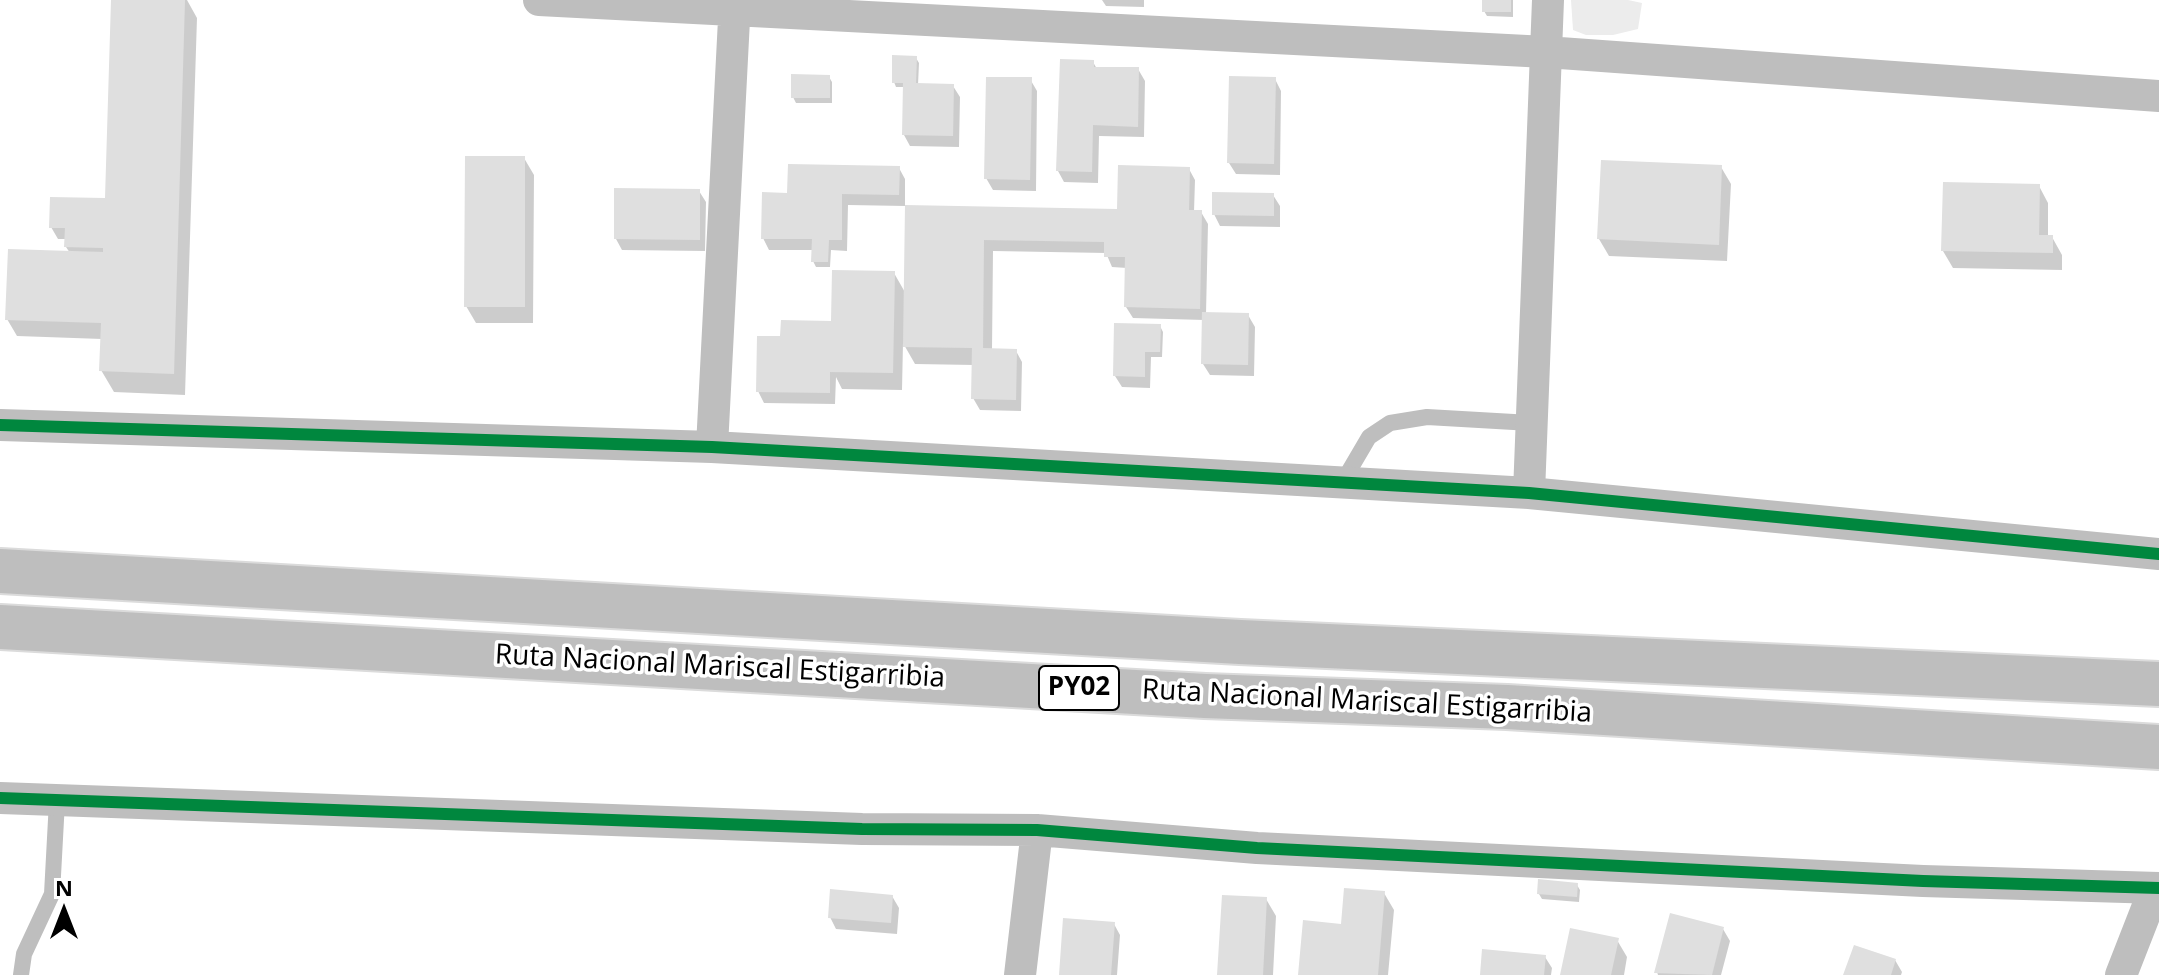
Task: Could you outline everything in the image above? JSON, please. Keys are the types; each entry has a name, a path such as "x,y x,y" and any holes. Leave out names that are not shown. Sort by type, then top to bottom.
{"highway":[{"name":"Ruta Nacional Mariscal Estigarribia","path":"0,571 1240,642 2159,684"},
{"name":"Ruta Nacional Mariscal Estigarribia","path":"0,627 1205,696 1507,707 2159,747"}],"street":[{"path":"539,0 735,5 1546,52 2159,96"},
{"path":"1529,493 1548,0"},
{"path":"712,447 735,5"},
{"path":"0,425 712,447 1529,493 2159,554"},
{"path":"0,798 862,829 1037,830 1257,848 1923,881 2157,888 2121,975"},
{"path":"1020,975 1037,830"}],"lane":[{"path":"1342,483 1369,437 1390,423 1427,417 1531,423"},
{"path":"21,975 24,954 52,894 57,801"}],"shaded area":[{"path":"1571,0 1628,0 1642,3 1638,29 1613,35 1586,35 1573,30"}],"building":[{"path":"111,0 185,0 174,374 99,371 101,323 5,320 8,249 103,252 103,248 64,247 65,228 49,228 50,197 105,198"},
{"path":"1482,0 1511,0 1511,12 1482,12"},
{"path":"892,55 917,56 916,83 954,84 953,136 902,135 903,83 892,83"},
{"path":"1060,59 1094,60 1094,67 1139,67 1138,127 1093,125 1092,172 1056,171"},
{"path":"791,74 830,75 830,98 791,98"},
{"path":"1229,76 1276,77 1274,164 1227,163"},
{"path":"986,77 1032,77 1030,180 984,179"},
{"path":"465,156 525,156 525,307 464,307"},
{"path":"1601,160 1722,165 1719,245 1597,239"},
{"path":"788,164 900,166 899,195 842,194 842,240 829,240 828,262 811,262 812,239 761,239 762,192 787,193"},
{"path":"1118,165 1190,167 1189,210 1202,210 1200,309 1124,307 1125,257 1104,257 1104,242 984,240 983,348 1017,349 1016,400 971,399 972,348 903,347 905,205 1117,209"},
{"path":"1943,182 2040,184 2039,235 2053,235 2053,253 1941,251"},
{"path":"614,188 700,189 700,240 614,239"},
{"path":"1212,192 1274,193 1274,216 1212,215"},
{"path":"832,270 895,271 893,373 830,372 830,393 756,392 757,336 780,336 781,320 831,321"},
{"path":"1202,312 1249,313 1248,365 1201,364"},
{"path":"1114,323 1161,324 1160,352 1145,352 1145,377 1113,376"},
{"path":"1538,879 1578,883 1577,897 1537,894"},
{"path":"1344,888 1385,891 1378,975 1298,975 1303,920 1341,924"},
{"path":"830,889 893,895 891,923 828,918"},
{"path":"1222,895 1267,897 1263,975 1217,975"},
{"path":"1670,913 1724,927 1712,975 1654,973"},
{"path":"1063,918 1115,922 1111,975 1059,975"},
{"path":"1570,928 1619,938 1611,975 1560,975"},
{"path":"1854,945 1896,959 1891,975 1843,975"},
{"path":"1482,949 1546,955 1544,975 1480,975"}],"cycle path":[{"path":"0,425 712,447 1529,493 2159,554"},
{"path":"0,798 862,829 1037,830 1257,848 1923,881 2159,888"}]}
